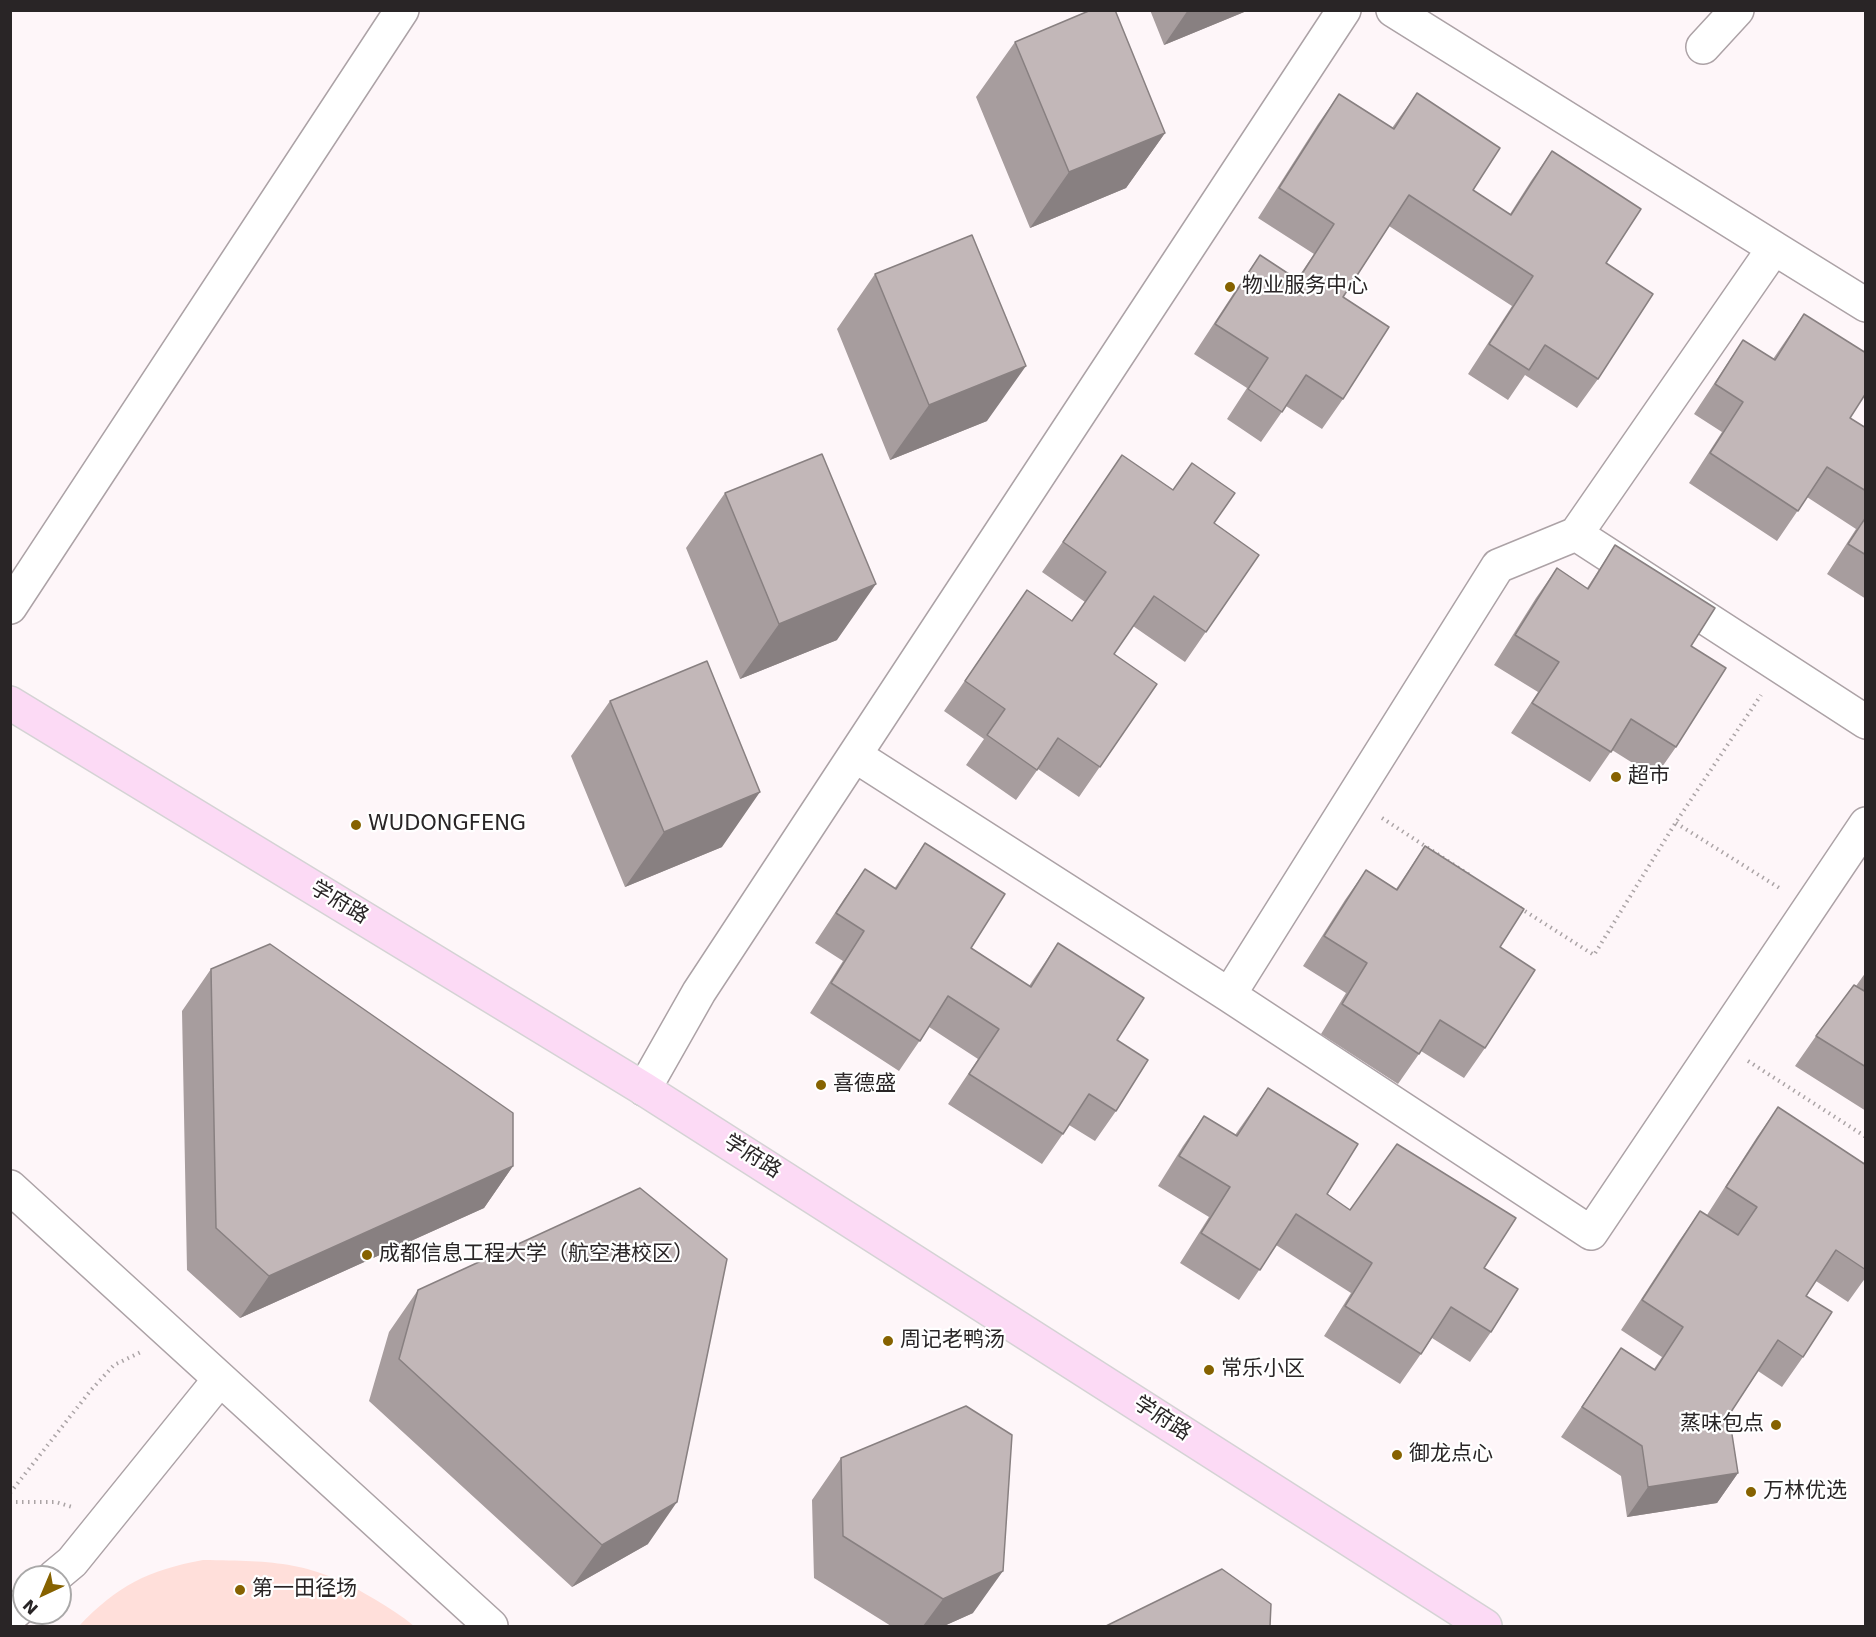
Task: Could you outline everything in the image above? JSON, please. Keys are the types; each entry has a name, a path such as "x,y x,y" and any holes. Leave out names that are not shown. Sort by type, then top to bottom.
{"main road":[{"name":"学府路","path":"10,703 644,1089 1485,1626"}],"street":[{"path":"10,607 402,10"},
{"path":"644,1089 699,992 1344,10"},
{"path":"1393,10 1866,305"},
{"path":"1703,47 1737,10"},
{"path":"1229,995 1498,566 1576,534 1774,248"},
{"path":"1576,534 1866,722"},
{"path":"856,756 1229,995 1591,1233 1866,824"},
{"path":"10,1187 491,1626"},
{"path":"68,1565 220,1379"}],"path":[{"path":"1517,905 1594,955 1676,822 1780,667"},
{"path":"1352,799 1478,880"},
{"path":"1676,822 1810,907"},
{"path":"1719,1043 1866,1137"},
{"path":"10,1493 91,1390 114,1365 174,1336"},
{"path":"10,1502 56,1502 107,1518"}],"shaded area":[{"name":"第一田径场","path":"203,1560 252,1561 313,1570 353,1587 391,1609 414,1626 79,1626 107,1600 135,1582 166,1569"}],"building":[{"path":"1091,10 1115,10 1165,133 1069,172 1015,42"},
{"path":"1417,93 1500,148 1473,190 1511,215 1552,151 1641,209 1606,263 1653,294 1598,379 1545,345 1529,370 1489,344 1533,276 1409,195 1343,297 1389,327 1343,399 1306,375 1282,412 1248,389 1268,358 1215,324 1260,255 1298,280 1334,224 1279,188 1339,94 1394,129"},
{"path":"972,235 1026,366 929,405 875,274"},
{"path":"1804,314 1866,353 1866,393 1850,418 1866,428 1866,491 1827,467 1798,511 1710,453 1743,402 1715,384 1743,340 1775,360"},
{"path":"822,454 876,584 779,624 725,493"},
{"path":"1122,455 1173,490 1192,463 1235,493 1214,523 1259,555 1206,632 1154,596 1114,654 1157,684 1100,767 1058,738 1037,770 987,735 1005,709 965,681 1027,590 1072,621 1106,572 1063,542"},
{"path":"1866,517 1866,555 1848,544"},
{"path":"1615,545 1715,608 1691,646 1726,668 1676,747 1631,719 1611,752 1532,703 1559,662 1515,635 1557,568 1588,589"},
{"path":"707,661 760,792 664,832 610,701"},
{"path":"925,843 1005,894 971,948 1031,987 1058,943 1144,998 1117,1040 1148,1060 1116,1111 1089,1094 1063,1134 969,1074 999,1029 948,996 920,1041 831,983 864,931 836,913 865,869 896,889"},
{"path":"1425,846 1524,909 1500,947 1535,970 1485,1048 1440,1020 1419,1054 1342,1004 1367,963 1324,936 1366,870 1397,890"},
{"path":"270,944 513,1113 513,1166 269,1276 216,1228 211,969"},
{"path":"1854,985 1866,992 1866,1067 1816,1036"},
{"path":"1268,1088 1358,1144 1327,1194 1350,1210 1397,1144 1516,1218 1484,1268 1518,1289 1491,1332 1451,1307 1421,1354 1345,1306 1372,1263 1296,1214 1260,1270 1201,1233 1230,1187 1179,1156 1204,1116 1237,1136"},
{"path":"1778,1107 1866,1165 1866,1270 1836,1250 1806,1296 1832,1312 1803,1357 1778,1340 1729,1415 1738,1473 1648,1487 1642,1446 1582,1407 1621,1348 1655,1370 1683,1327 1642,1300 1700,1211 1738,1235 1757,1207 1726,1187"},
{"path":"640,1188 727,1259 677,1502 602,1545 399,1359 418,1290"},
{"path":"966,1406 1012,1435 1003,1571 943,1599 843,1536 841,1458"},
{"path":"1222,1569 1271,1604 1270,1626 1106,1626"}],"place":[{"name":"物业服务中心","path":"1230,287"},
{"name":"超市","path":"1616,777"},
{"name":"WUDONGFENG","path":"356,825"},
{"name":"喜德盛","path":"821,1085"},
{"name":"成都信息工程大学（航空港校区）","path":"367,1255"},
{"name":"周记老鸭汤","path":"888,1341"},
{"name":"常乐小区","path":"1209,1370"},
{"name":"蒸味包点","path":"1776,1425"},
{"name":"御龙点心","path":"1397,1455"},
{"name":"万林优选","path":"1751,1492"},
{"name":"第一田径场","path":"240,1590"}]}
